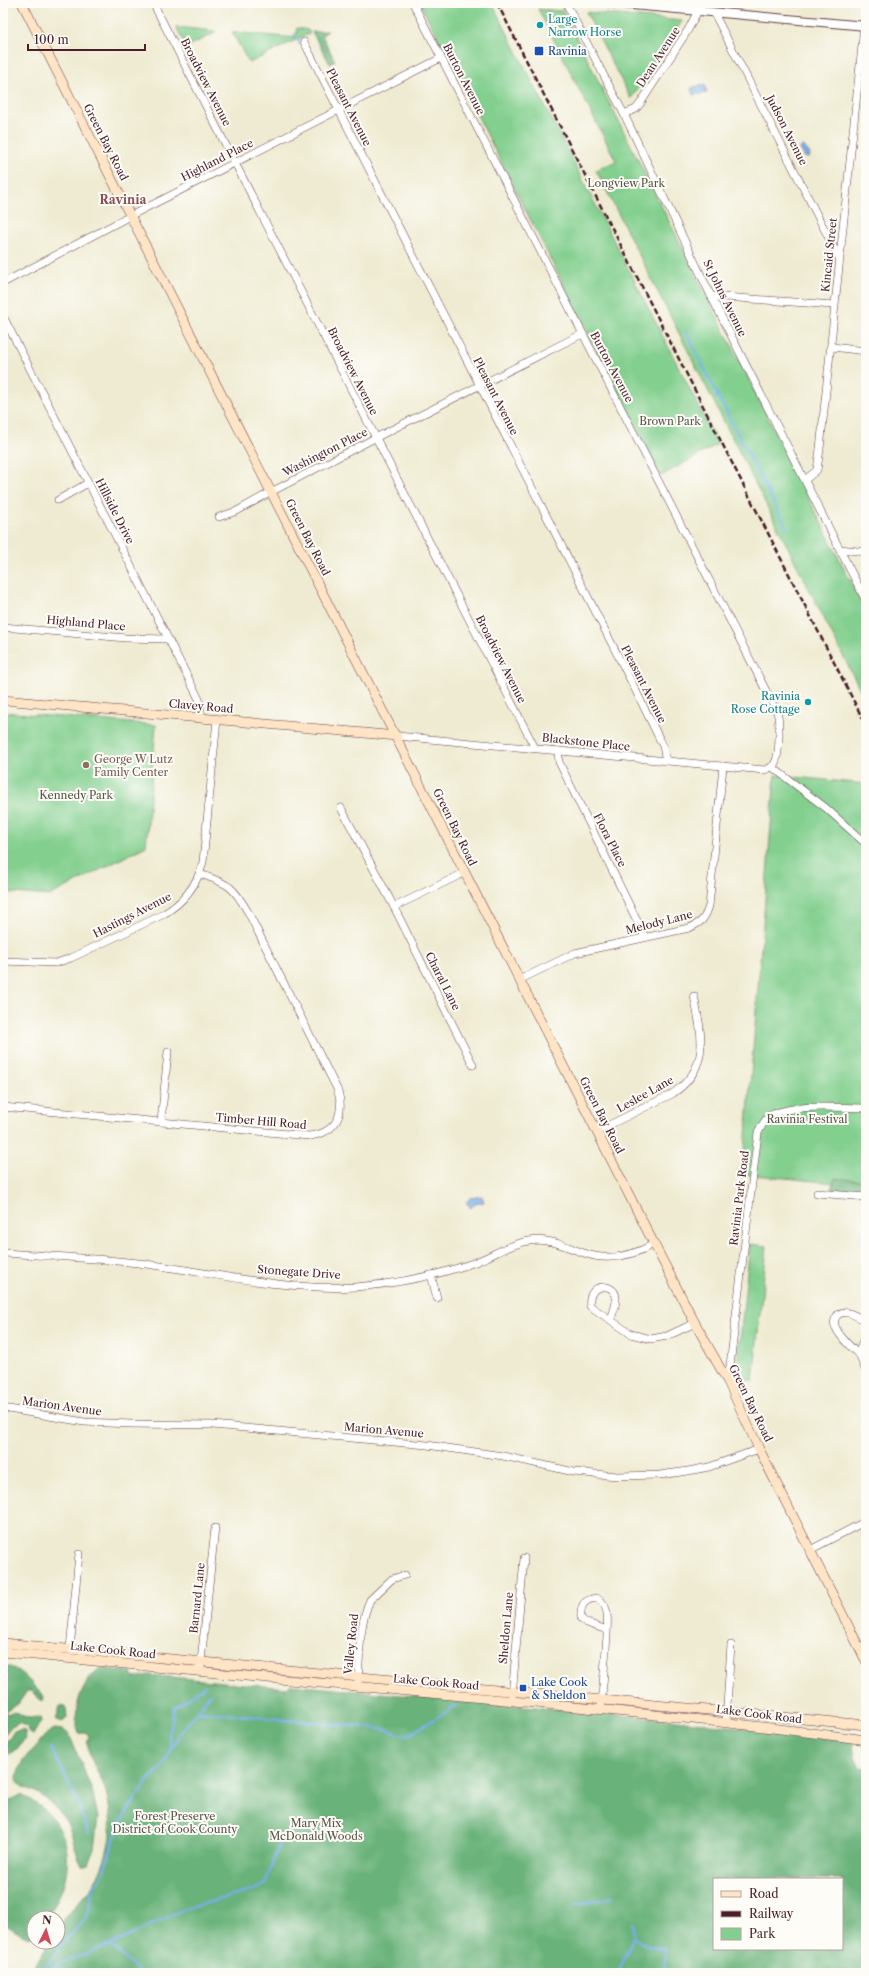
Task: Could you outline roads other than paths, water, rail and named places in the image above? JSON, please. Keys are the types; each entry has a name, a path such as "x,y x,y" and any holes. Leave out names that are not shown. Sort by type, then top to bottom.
{"main road":[{"name":"Green Bay Road","path":"22,3 397,736 464,873 596,1131 695,1323 728,1382 759,1449 866,1661"},
{"name":"Clavey Road","path":"3,700 397,736"},
{"name":"Lake Cook Road","path":"3,1643 70,1649 201,1666 726,1717 866,1725"},
{"name":"Lake Cook Road","path":"3,1652 201,1666"},
{"name":"Lake Cook Road","path":"726,1717 866,1740"}],"street":[{"name":"Broadview Avenue","path":"153,3 234,164 535,748"},
{"name":"Burton Avenue","path":"413,3 777,712 780,723 776,761 772,766"},
{"name":"St Johns Avenue","path":"566,3 624,114 711,296 866,601"},
{"path":"610,3 865,26"},
{"name":"Dean Avenue","path":"624,114 636,109 640,104 688,30 702,3"},
{"name":"Judson Avenue","path":"714,13 839,258"},
{"name":"Kincaid Street","path":"805,480 817,470 832,347 834,305 865,26"},
{"name":"Pleasant Avenue","path":"304,42 653,725 663,746 666,761"},
{"name":"Highland Place","path":"3,283 130,216 441,58"},
{"path":"711,296 834,305"},
{"name":"Hillside Drive","path":"3,316 156,614 166,639 199,699 202,718"},
{"name":"Washington Place","path":"219,517 237,512 271,492 375,438 582,334"},
{"path":"832,347 866,351"},
{"path":"58,500 88,483"},
{"path":"840,549 866,552"},
{"name":"Highland Place","path":"3,626 126,638 166,639"},
{"name":"Hastings Avenue","path":"3,961 46,964 71,958 173,908 188,895 200,874 203,862 216,720"},
{"name":"Blackstone Place","path":"397,736 760,770 767,770 772,766"},
{"name":"Flora Place","path":"558,751 559,762 645,937"},
{"name":"Melody Lane","path":"519,980 575,953 689,928 700,923 706,915 708,906 723,766"},
{"path":"772,766 826,808 866,844"},
{"name":"Charal Lane","path":"341,808 394,907 473,1065"},
{"path":"394,907 464,873"},
{"name":"Timber Hill Road","path":"3,1107 309,1136 325,1132 338,1119 341,1108 337,1089 238,895 225,884 200,874"},
{"name":"Leslee Lane","path":"596,1131 672,1094 681,1088 692,1076 698,1065 702,1046 694,996"},
{"path":"161,1122 168,1052"},
{"name":"Ravinia Park Road","path":"728,1382 758,1133 762,1124 770,1116 787,1111 811,1108 866,1108"},
{"path":"817,1193 824,1192 866,1197"},
{"name":"Stonegate Drive","path":"3,1253 71,1256 144,1264 261,1281 314,1286 369,1285 400,1282 473,1263 529,1241 552,1241 586,1254 614,1257 627,1255 654,1244"},
{"path":"431,1275 437,1298"},
{"path":"611,1319 617,1298 612,1290 605,1287 596,1289 590,1296 590,1306 631,1334 651,1339 668,1336 695,1323"},
{"path":"866,1321 843,1312 837,1315 834,1321 837,1331 859,1355 866,1370"},
{"path":"859,1355 862,1342 866,1336"},
{"name":"Marion Avenue","path":"3,1408 41,1416 84,1422 213,1425 427,1445 503,1456 574,1472 617,1476 660,1475 688,1471 709,1467 759,1449"},
{"path":"810,1550 866,1521"},
{"name":"Barnard Lane","path":"201,1666 215,1528"},
{"path":"70,1649 79,1554"},
{"name":"Sheldon Lane","path":"512,1696 524,1558"},
{"name":"Valley Road","path":"358,1682 363,1621 370,1600 392,1579 405,1575"},
{"path":"602,1704 607,1630 607,1611 602,1600 596,1598 583,1603 580,1610 581,1619 607,1630"},
{"path":"726,1717 732,1645"}],"water":[{"path":"705,84 707,93 693,95 691,88"},
{"path":"803,145 810,154 809,158 804,157 800,149"},
{"path":"482,1196 484,1202 475,1204 471,1208 466,1202 471,1198"}],"waterway":[{"path":"294,35 301,44"},
{"path":"686,331 718,396"},
{"path":"715,397 718,396 787,528"},
{"path":"171,1747 169,1736 174,1708 205,1686"},
{"path":"199,1710 210,1694"},
{"path":"41,1973 61,1946 85,1919 89,1911 91,1889 101,1878 120,1823 147,1781 163,1765 181,1731 197,1711 369,1727 408,1735 456,1706"},
{"path":"51,1748 78,1802 88,1833"},
{"path":"41,1973 69,1960 117,1942 182,1910 254,1890 265,1884 282,1836"},
{"path":"577,1905 613,1897"},
{"path":"634,1923 633,1937 647,1946 664,1949 665,1973"},
{"path":"618,1973 633,1937"},
{"path":"110,1945 118,1951 139,1973"}],"railway":[{"path":"497,3 866,725"}],"place":[{"name":"Large Narrow Horse","path":"540,25"},
{"name":"Ravinia","path":"539,51"},
{"name":"Ravinia Rose Cottage","path":"808,702"},
{"name":"George W Lutz Family Center","path":"86,765"},
{"name":"Lake Cook & Sheldon","path":"523,1688"}],"district":[{"name":"Ravinia","path":"123,200"}],"park label":[{"name":"Longview Park","path":"626,183"},
{"name":"Brown Park","path":"670,421"},
{"name":"Kennedy Park","path":"76,795"},
{"name":"Ravinia Festival","path":"807,1119"},
{"name":"Forest Preserve District of Cook County","path":"175,1822"},
{"name":"Mary Mix McDonald Woods","path":"316,1829"}]}
